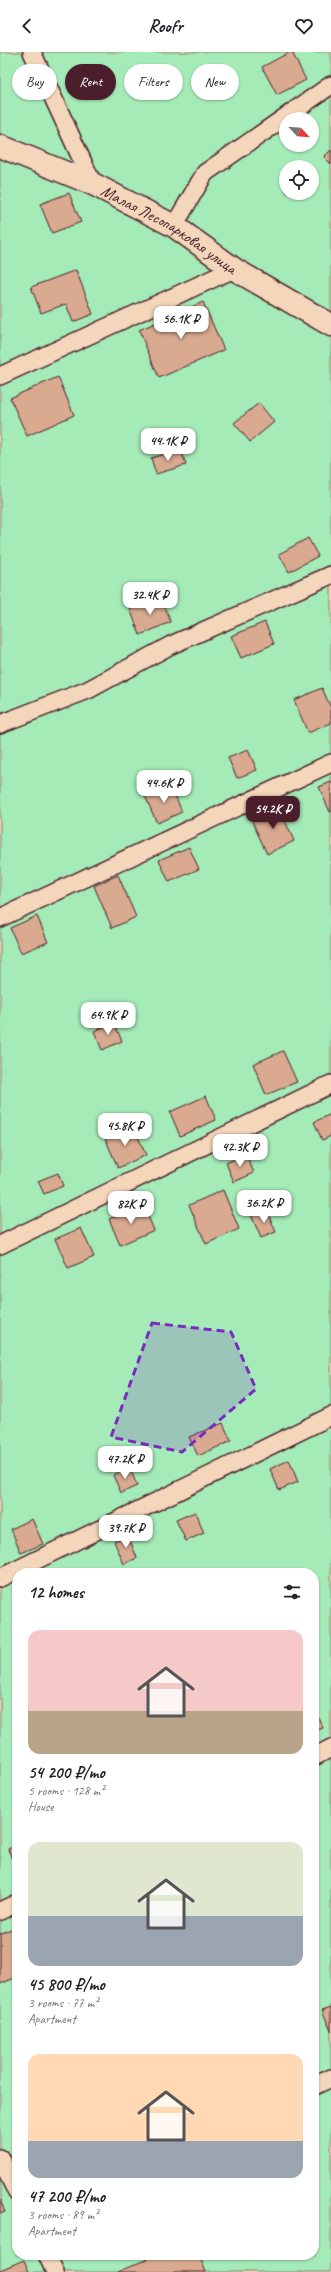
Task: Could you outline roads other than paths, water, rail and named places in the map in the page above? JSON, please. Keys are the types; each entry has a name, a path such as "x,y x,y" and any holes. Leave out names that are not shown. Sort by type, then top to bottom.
{"street":[{"name":"Малая Лесопарковая улица","path":"0,146 93,184 174,226 234,269 331,325"}],"lane":[{"path":"32,52 93,184"},
{"path":"174,226 205,173 331,85"},
{"path":"0,376 234,269"},
{"path":"0,724 88,690 171,645 331,575"},
{"path":"0,918 331,763"},
{"path":"0,1245 331,1084"},
{"path":"20,1568 331,1416"},
{"path":"0,1578 12,1572"},
{"path":"319,1754 331,1748"},
{"path":"0,1911 12,1905"},
{"path":"319,2084 331,2078"},
{"path":"0,2158 12,2183"},
{"path":"49,2260 55,2272"}]}
